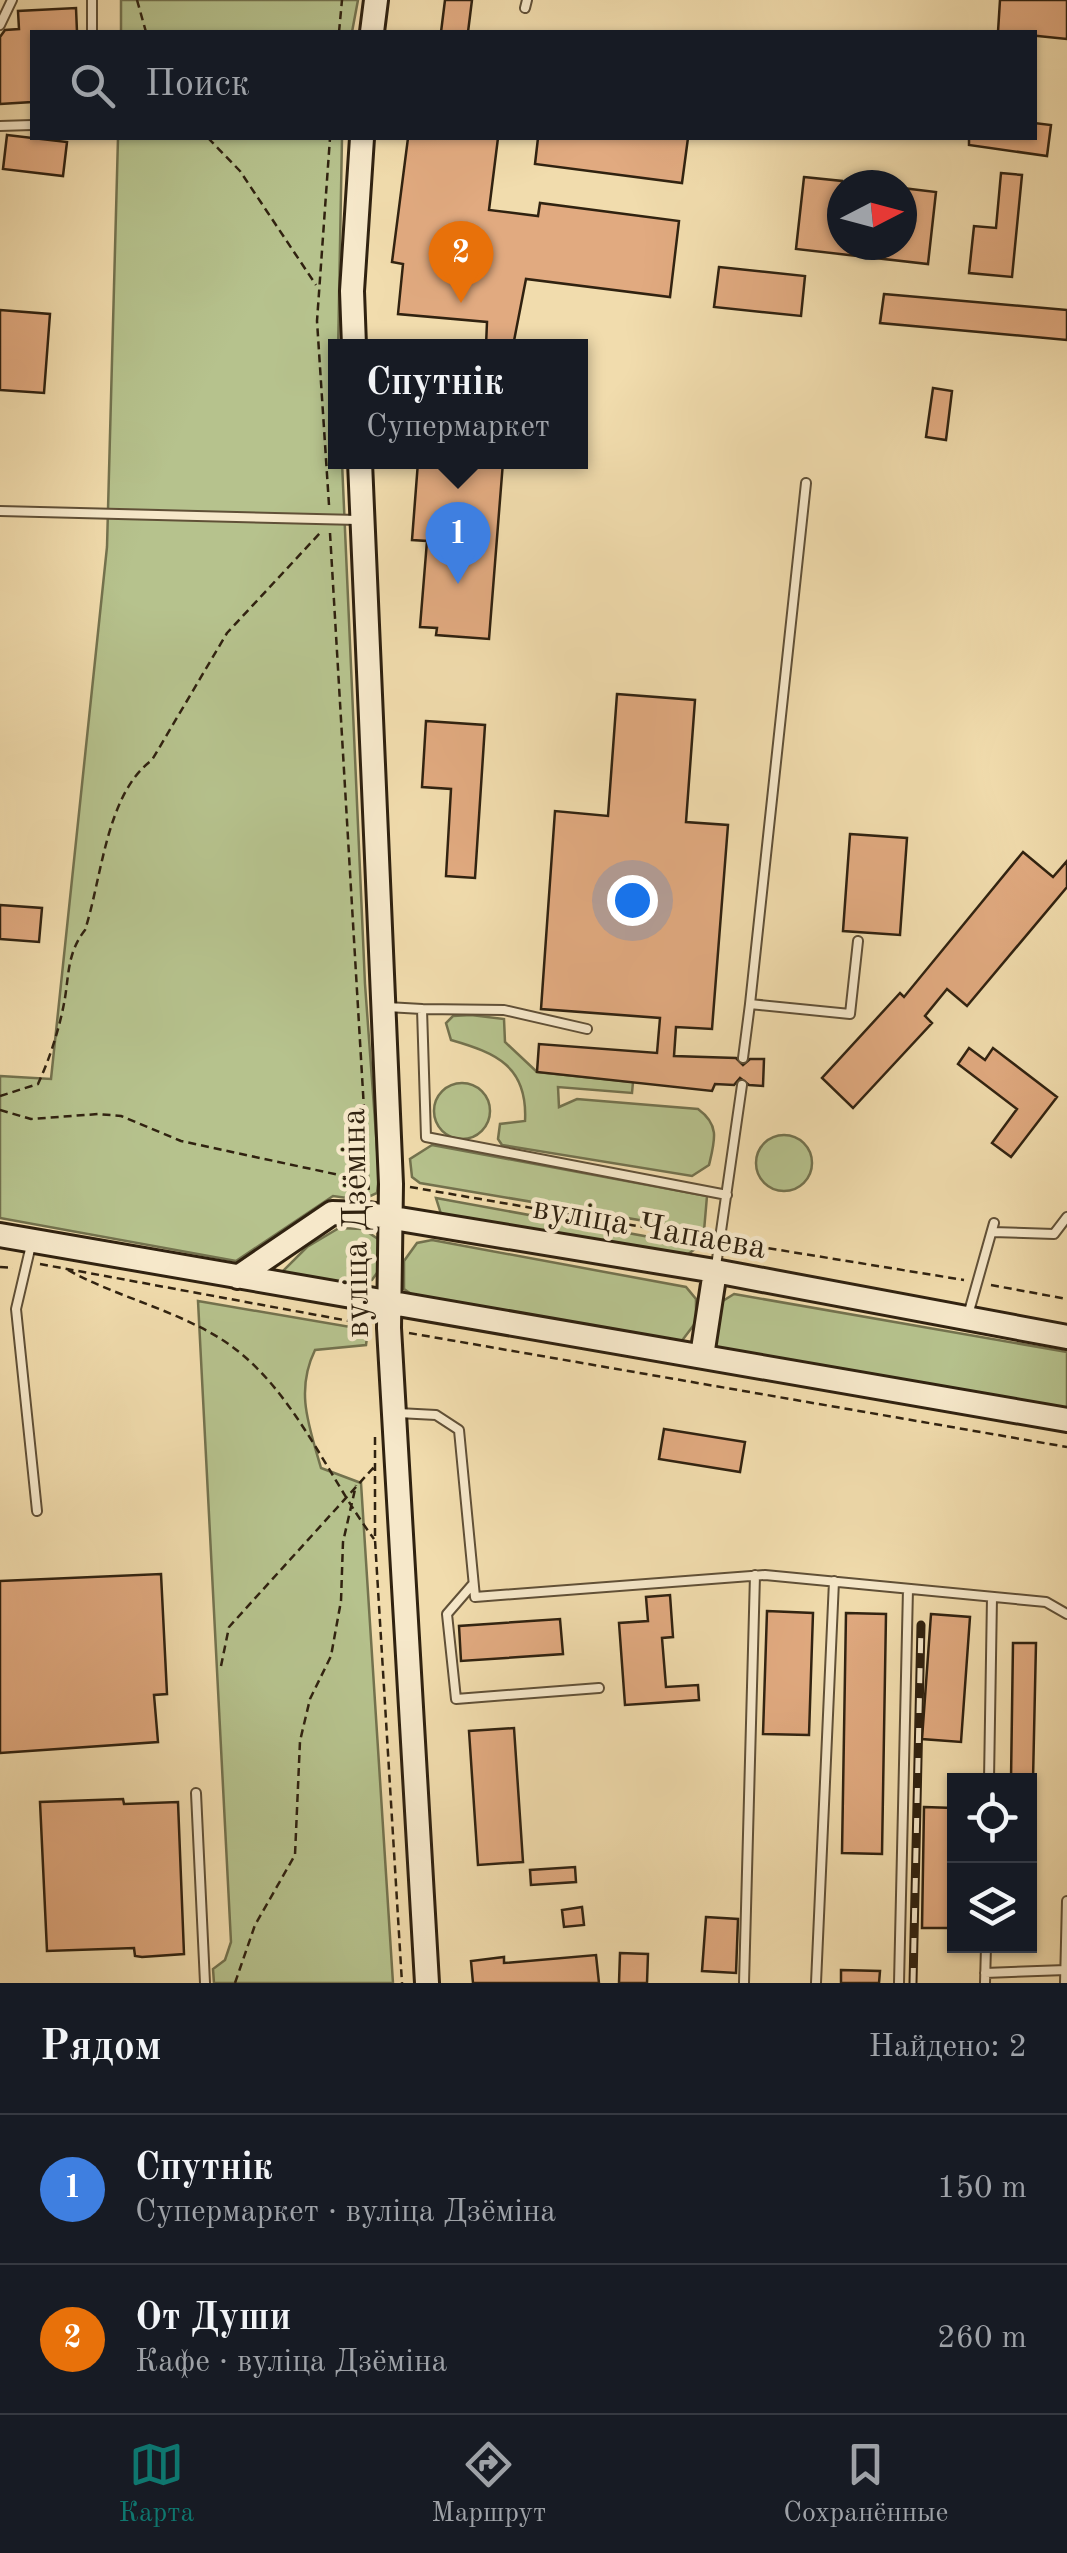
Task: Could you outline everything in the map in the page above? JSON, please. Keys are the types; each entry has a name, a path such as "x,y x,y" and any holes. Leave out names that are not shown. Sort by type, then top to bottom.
{"main road":[{"path":"372,30 376,0"},
{"path":"354,339 352,291 362,140"},
{"name":"вуліца Дзёміна","path":"360,469 384,1007 384,1311 426,1983"},
{"name":"вуліца Чапаева","path":"238,1277 332,1213 381,1216 715,1271 1067,1336"},
{"path":"0,1235 30,1252 238,1277 384,1311 702,1356 1067,1420"},
{"path":"702,1356 715,1271"}],"lane":[{"path":"0,25 12,0"},
{"path":"92,0 92,30"},
{"path":"0,126 30,125"},
{"path":"743,1058 806,483"},
{"path":"0,512 362,519"},
{"path":"750,1004 850,1014 858,940"},
{"path":"384,1007 504,1010 587,1029"},
{"path":"422,1009 426,1136 727,1195"},
{"path":"715,1271 742,1085"},
{"path":"966,1320 993,1227 1054,1234 1067,1217"},
{"path":"30,1252 16,1309 38,1511"},
{"path":"393,1413 436,1415 459,1430 475,1596 756,1575 1046,1602 1067,1614"},
{"path":"744,1983 756,1575"},
{"path":"816,1983 834,1581"},
{"path":"473,1584 447,1614 456,1699 599,1688"},
{"path":"899,1983 908,1589"},
{"path":"989,1773 992,1597"},
{"path":"196,1794 205,1983"},
{"path":"1066,1983 1067,1901"},
{"path":"986,1953 985,1978 1066,1970"}],"path":[{"path":"138,0 146,30"},
{"path":"340,30 342,0"},
{"path":"210,140 240,171 317,286"},
{"path":"330,140 317,286 368,1181 381,1216"},
{"path":"0,1096 38,1084 45,1068 64,1002 74,945 85,930 115,821 136,772 152,760 227,634 330,520"},
{"path":"0,1110 31,1119 121,1116 181,1141 368,1181"},
{"path":"0,1267 11,1269 30,1252 110,1293 170,1313 220,1339 249,1360 277,1390 375,1540"},
{"path":"62,1267 374,1326 384,1311 1067,1447"},
{"path":"374,1431 375,1540 402,1983"},
{"path":"220,1666 230,1628 343,1496 375,1466"},
{"path":"235,1983 256,1926 295,1855 300,1741 310,1700 330,1656 356,1485"}],"green space":[{"path":"121,0 358,0 352,30 121,30"},
{"path":"118,140 342,140 338,339 328,339 328,469 342,469 365,984 379,1176 377,1193 362,1200 333,1196 236,1261 0,1218 0,1076 51,1079 107,547"},
{"path":"453,1016 504,1019 505,1042 537,1072 633,1082 632,1093 558,1087 559,1107 577,1099 698,1109 713,1127 709,1165 692,1176 502,1145 498,1139 500,1124 525,1121 525,1102 515,1075 506,1065 482,1050 451,1040 446,1023"},
{"path":"462,1083 482,1091 490,1111 482,1131 462,1139 442,1131 434,1111 442,1091"},
{"path":"784,1135 804,1143 812,1163 804,1183 784,1191 764,1183 756,1163 764,1143"},
{"path":"432,1145 707,1196 704,1231 420,1183 412,1177 410,1159"},
{"path":"436,1198 699,1246 687,1255 441,1214"},
{"path":"339,1228 363,1229 378,1239 379,1270 372,1280 347,1286 282,1272 307,1247"},
{"path":"432,1240 686,1287 696,1299 696,1322 681,1342 414,1296 404,1289 404,1261 417,1243"},
{"path":"734,1294 1067,1352 1067,1410 722,1350 714,1344 718,1304"},
{"path":"198,1301 368,1330 366,1345 315,1350 305,1394 321,1468 361,1483 393,1983 214,1983 213,1969 225,1960 231,1942"}],"building":[{"path":"445,0 472,0 468,30 441,30"},
{"path":"1000,0 1067,0 1067,39 1037,36 1037,30 998,30"},
{"path":"76,8 77,30 30,30 30,102 0,104 0,37 5,30 19,29 18,11"},
{"path":"1037,123 1051,125 1047,156 969,145 969,140 1037,140"},
{"path":"7,135 67,142 63,176 3,169"},
{"path":"408,140 498,140 489,210 538,216 540,203 679,221 670,297 526,279 514,339 486,339 487,322 398,314 403,264 392,262"},
{"path":"538,140 688,140 682,183 535,164"},
{"path":"1001,173 1022,175 1012,277 969,273 974,226 996,228"},
{"path":"804,177 827,179 827,253 796,249"},
{"path":"917,190 936,192 928,264 893,260 917,260"},
{"path":"719,267 805,276 801,316 714,307"},
{"path":"884,294 1067,310 1067,340 880,323"},
{"path":"0,310 50,314 44,393 0,390"},
{"path":"933,388 952,391 946,440 926,437"},
{"path":"417,469 502,469 489,639 436,635 437,628 420,627 427,541 412,540"},
{"path":"617,694 695,700 686,822 728,825 712,1029 676,1027 674,1056 736,1058 743,1065 750,1059 764,1059 763,1086 749,1085 740,1078 734,1085 715,1084 712,1091 537,1072 539,1044 657,1053 660,1018 541,1009 555,811 608,816"},
{"path":"426,721 485,725 475,878 446,876 451,789 422,787"},
{"path":"850,834 907,838 900,935 843,931"},
{"path":"1023,852 1053,877 1067,861 1067,887 967,1006 947,989 925,1016 932,1023 853,1108 822,1078 900,993 904,997"},
{"path":"0,905 42,908 39,942 0,939"},
{"path":"969,1048 985,1060 993,1048 1057,1097 1011,1157 992,1143 1017,1109 958,1064"},
{"path":"664,1429 745,1442 740,1472 659,1459"},
{"path":"161,1574 167,1694 154,1695 158,1742 0,1753 0,1581"},
{"path":"670,1595 673,1637 662,1638 666,1687 698,1685 699,1700 625,1705 619,1623 648,1621 646,1597"},
{"path":"767,1611 813,1613 809,1735 763,1734"},
{"path":"846,1613 886,1614 882,1854 842,1853"},
{"path":"931,1614 970,1617 961,1742 922,1739"},
{"path":"560,1619 563,1654 461,1661 459,1626"},
{"path":"1013,1643 1036,1643 1033,1773 1011,1773"},
{"path":"514,1728 523,1862 478,1865 469,1731"},
{"path":"123,1799 124,1804 178,1802 184,1954 142,1957 135,1956 134,1948 47,1951 40,1802"},
{"path":"924,1807 947,1808 947,1928 922,1928"},
{"path":"575,1867 576,1882 531,1885 530,1870"},
{"path":"582,1907 584,1925 564,1927 562,1910"},
{"path":"706,1917 738,1919 736,1973 702,1971"},
{"path":"620,1953 648,1954 647,1983 619,1983"},
{"path":"596,1955 599,1983 473,1983 471,1961 504,1957 504,1963"},
{"path":"841,1970 880,1971 879,1983 841,1983"}],"railway":[{"path":"913,1983 921,1625"}],"place":[{"name":"От Души","path":"461,303"},
{"name":"Спутнік","path":"458,584"}]}
